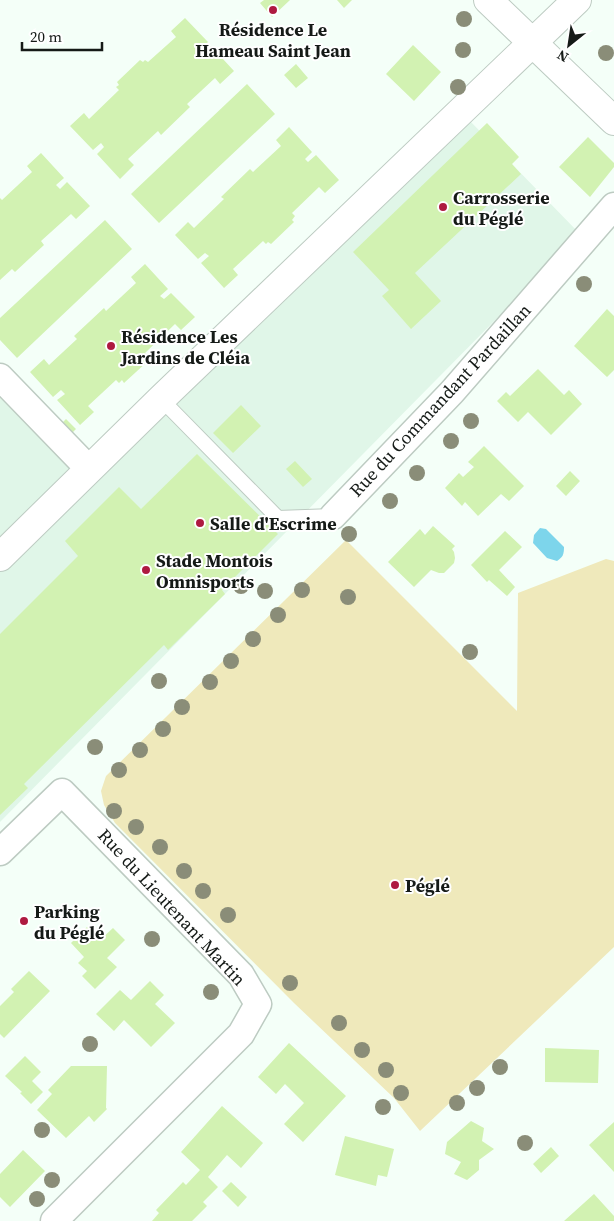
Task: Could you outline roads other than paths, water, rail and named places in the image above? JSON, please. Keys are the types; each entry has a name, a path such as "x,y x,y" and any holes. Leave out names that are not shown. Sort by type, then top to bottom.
{"main road":[{"path":"488,0 614,121"},
{"path":"0,557 161,398 577,0"}],"street":[{"name":"Rue du Commandant Pardaillan","path":"333,516 452,392 614,206"},
{"path":"0,377 89,469"},
{"name":"Rue du Lieutenant Martin","path":"0,852 62,792 241,975 258,1004 242,1034 54,1221"}],"lane":[{"name":"Rue du Commandant Pardaillan","path":"161,398 278,518 333,516"}],"water":[{"path":"540,528 546,529 564,547 563,555 557,561 547,558 533,543 534,535"}],"place":[{"name":"Résidence Le Hameau Saint Jean","path":"273,10"},
{"name":"Carrosserie du Péglé","path":"443,207"},
{"name":"Résidence Les Jardins de Cléia","path":"111,346"},
{"name":"Salle d'Escrime","path":"200,523"},
{"name":"Stade Montois Omnisports","path":"146,570"},
{"name":"Péglé","path":"395,885"},
{"name":"Parking du Péglé","path":"24,921"}]}
